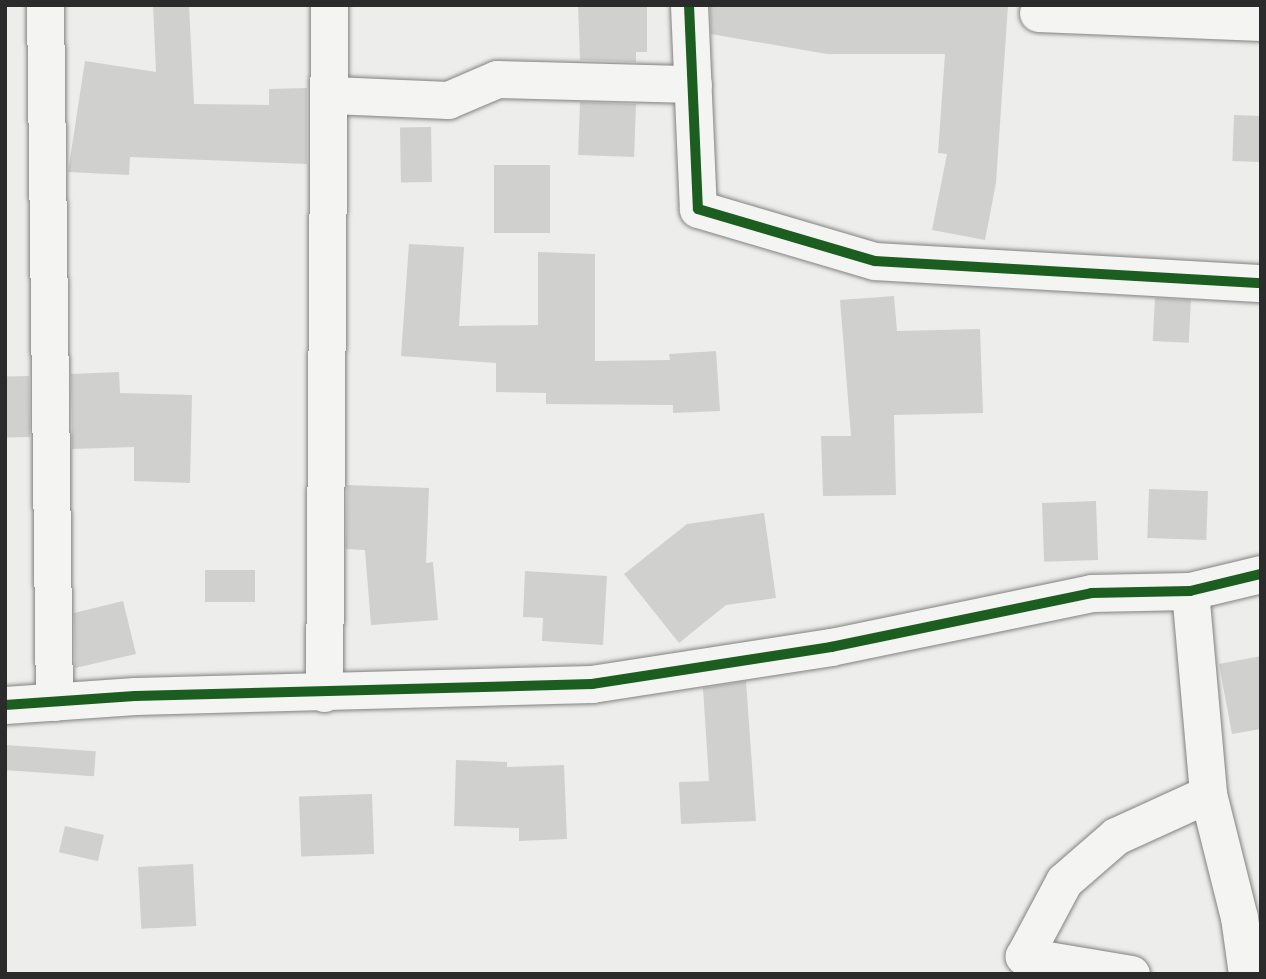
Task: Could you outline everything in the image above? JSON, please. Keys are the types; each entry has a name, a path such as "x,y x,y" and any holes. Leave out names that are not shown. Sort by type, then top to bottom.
{"street":[{"path":"45,5 54,702"},
{"path":"324,693 332,95 329,5"},
{"path":"690,5 698,209 875,261 1261,283"},
{"path":"1038,13 1261,22"},
{"path":"332,95 448,100 497,79 693,84"},
{"path":"5,705 592,684 831,647 1091,593 1190,591 1261,574"},
{"path":"1225,583 1261,592"},
{"path":"1190,591 1208,794 1239,917 1247,974"},
{"path":"1131,974 1024,956 1064,881 1116,836 1208,794"}],"building":[{"path":"153,5 189,5 194,104 269,105 269,89 307,88 307,164 130,157 129,175 68,172 85,61 156,72"},
{"path":"578,5 647,5 647,52 636,52 636,62 580,60"},
{"path":"710,5 1008,5 996,183 985,240 932,230 947,154 938,153 945,54 827,54 711,34"},
{"path":"580,102 636,104 634,157 578,155"},
{"path":"1234,115 1261,116 1259,162 1232,161"},
{"path":"431,127 432,182 401,183 400,128"},
{"path":"494,165 550,165 550,233 494,233"},
{"path":"409,244 464,247 459,326 538,325 538,252 595,254 595,361 670,360 669,354 716,351 720,411 673,413 673,405 546,404 546,393 496,392 496,363 401,356"},
{"path":"894,296 897,331 980,329 983,413 894,415 896,495 823,496 821,436 851,436 840,300"},
{"path":"1155,298 1191,300 1189,343 1153,341"},
{"path":"119,372 120,393 192,395 190,483 134,481 134,447 72,449 71,374"},
{"path":"5,376 29,376 30,437 6,437"},
{"path":"347,485 429,488 426,563 433,562 438,620 371,625 365,550 346,549"},
{"path":"1149,489 1208,491 1206,540 1147,538"},
{"path":"1096,501 1098,560 1044,562 1042,503"},
{"path":"764,513 776,598 726,605 679,643 624,574 687,524"},
{"path":"205,570 255,570 255,602 205,602"},
{"path":"525,571 607,576 603,645 542,641 543,618 523,617"},
{"path":"123,601 136,654 75,668 74,613"},
{"path":"1261,656 1261,729 1232,734 1219,664"},
{"path":"746,681 756,821 681,824 679,782 709,781 703,688"},
{"path":"5,745 96,751 94,776 5,770"},
{"path":"456,760 507,762 507,767 564,765 567,839 519,841 519,828 454,826"},
{"path":"372,794 374,854 301,857 299,797"},
{"path":"65,826 104,835 98,861 59,852"},
{"path":"193,864 196,926 141,929 138,867"}],"cycle path":[{"path":"689,5 698,209 875,261 1261,283"},
{"path":"5,705 135,696 592,684 831,647 1091,593 1190,591 1261,574"}]}
